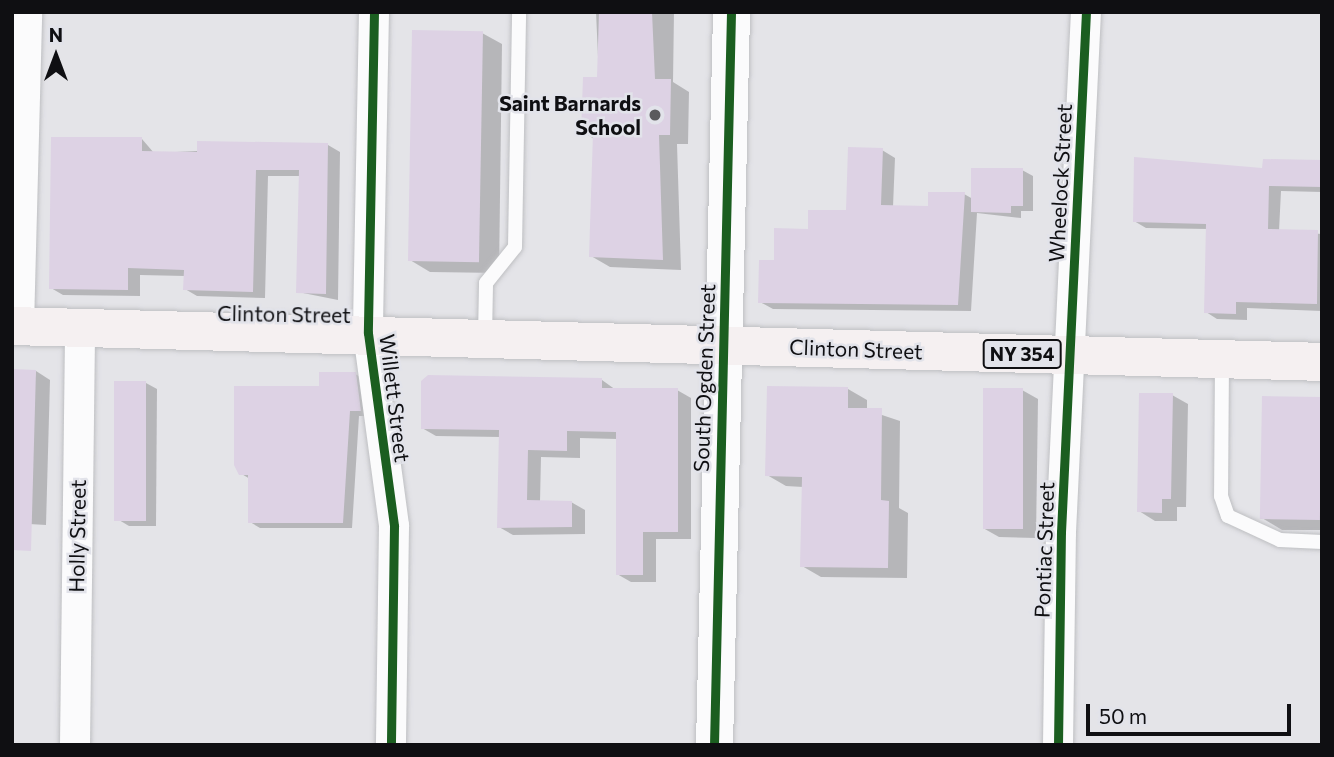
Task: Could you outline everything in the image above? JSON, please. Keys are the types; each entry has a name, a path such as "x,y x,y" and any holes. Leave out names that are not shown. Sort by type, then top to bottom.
{"main road":[{"name":"Clinton Street","path":"16,326 368,333 1322,362"}],"street":[{"path":"16,326 27,12"},
{"name":"Willett Street","path":"374,12 368,333 394,526 391,745"},
{"name":"South Ogden Street","path":"715,745 731,12"},
{"name":"Wheelock Street","path":"1070,356 1086,12"},
{"name":"Holly Street","path":"75,745 80,328"},
{"name":"Pontiac Street","path":"1058,745 1070,356"}],"lane":[{"path":"485,337 486,283 515,247 519,12"},
{"path":"1222,360 1221,496 1228,516 1280,540 1322,542"}],"building":[{"path":"599,12 652,12 655,79 671,79 670,135 659,135 663,260 589,257 593,133 581,133 583,77 597,77"},
{"path":"412,30 483,31 479,262 408,261"},
{"path":"51,137 142,137 142,151 197,152 197,141 328,143 326,294 296,293 299,170 256,170 253,292 183,290 184,270 128,268 128,290 49,289"},
{"path":"848,147 883,148 881,205 928,206 928,192 965,192 958,305 758,303 759,260 774,260 774,228 808,229 808,210 846,210"},
{"path":"1134,157 1262,168 1263,159 1322,160 1322,187 1269,186 1268,229 1318,230 1317,304 1236,302 1236,314 1204,313 1206,224 1133,222"},
{"path":"971,168 1023,168 1023,206 1011,206 1011,213 971,212"},
{"path":"12,369 36,370 31,551 12,550"},
{"path":"319,372 356,372 361,411 350,411 343,523 248,523 248,475 239,475 234,465 234,386 319,386"},
{"path":"428,375 602,378 602,388 678,388 678,532 643,532 643,575 616,575 616,432 567,431 567,451 528,450 527,500 572,501 572,527 497,528 499,430 421,429 421,381"},
{"path":"114,381 146,381 146,521 114,521"},
{"path":"767,386 848,387 848,408 882,408 881,500 889,501 888,568 800,567 802,477 765,476"},
{"path":"983,388 1023,388 1023,529 983,529"},
{"path":"1139,393 1173,393 1171,499 1162,499 1162,513 1137,512"},
{"path":"1262,396 1322,397 1320,520 1260,519"}],"cycle path":[{"path":"374,12 368,333 394,526 391,745"},
{"path":"714,745 731,12"},
{"path":"1058,745 1061,532 1086,12"}],"place":[{"name":"Saint Barnards School","path":"655,115"}]}
